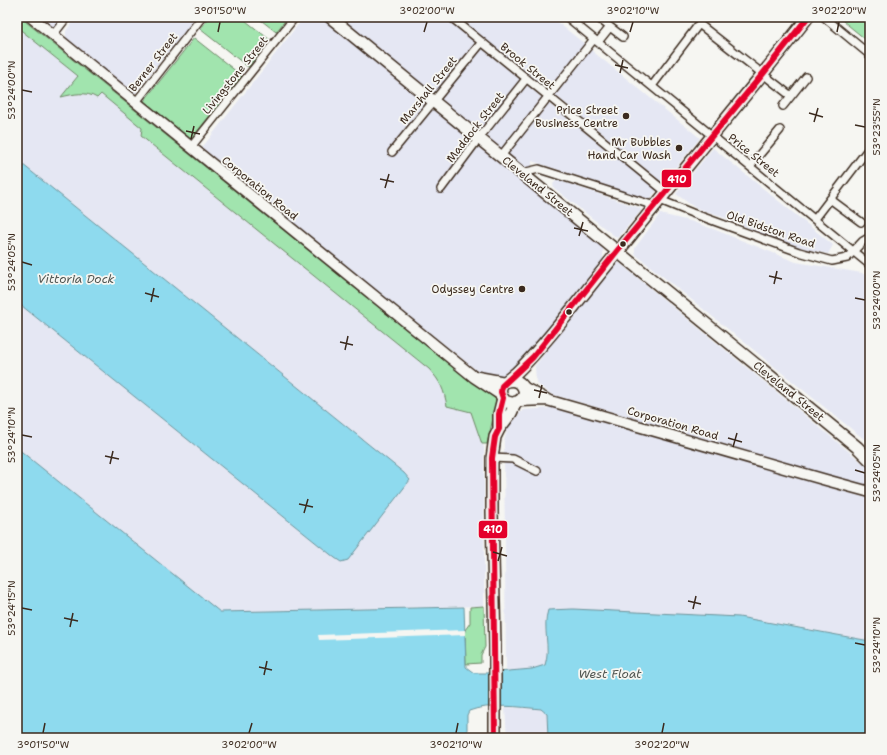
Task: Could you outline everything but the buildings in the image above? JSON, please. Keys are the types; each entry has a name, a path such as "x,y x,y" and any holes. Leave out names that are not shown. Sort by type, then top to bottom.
{"main road":[{"name":"Corporation Road","path":"31,17 474,377 502,397"},
{"name":"Cleveland Street","path":"330,17 857,447 870,460"},
{"path":"499,429 499,414 502,397 501,389 506,381 533,357 617,251 808,17"},
{"path":"495,738 496,709 492,458 495,437 499,429 524,395 522,386 533,357"},
{"name":"Corporation Road","path":"474,377 506,381"},
{"path":"506,381 515,380 522,386"},
{"name":"Corporation Road","path":"522,386 547,400 867,490"},
{"path":"502,397 509,402 518,402"},
{"name":"Corporation Road","path":"518,402 547,400"},
{"name":"Cleveland Street","path":"857,447 870,453"}],"street":[{"path":"53,35 67,17"},
{"name":"Berner Street","path":"136,102 202,17"},
{"name":"Livingstone Street","path":"191,147 295,17"},
{"name":"Brook Street","path":"451,17 548,97 660,199"},
{"name":"Price Street","path":"567,17 815,219 852,252 870,265"},
{"path":"597,17 623,37"},
{"path":"824,17 870,55"},
{"path":"652,86 699,24 762,75 791,96"},
{"path":"501,156 548,97 610,27"},
{"name":"Marshall Street","path":"392,152 482,42"},
{"path":"783,106 806,77"},
{"name":"Maddock Street","path":"441,189 526,79"},
{"path":"750,166 780,130"},
{"path":"815,219 866,152"},
{"name":"Old Bidston Road","path":"522,173 539,169 660,199 692,213 792,249 832,261 847,258 863,241 870,237"},
{"path":"830,199 861,222"},
{"path":"492,458 513,459 537,471"}],"shaded area":[{"path":"37,17 61,17 52,29"},
{"path":"76,17 197,17 136,93 132,94 66,39 66,31"},
{"path":"304,17 322,17 603,247 603,260 518,368 507,376 499,377 481,374 201,149"},
{"path":"337,17 445,17 475,42 475,46 438,92 431,94"},
{"path":"456,17 551,17 586,45 549,91 547,91"},
{"path":"17,27 78,76 62,96 76,93 91,94 97,98 101,94 143,128 142,137 429,369 438,379 446,396 447,406 471,412 484,448 484,606 220,612 17,448 17,302 341,562 410,480 404,473 17,160"},
{"path":"481,48 522,81 482,131 477,131 440,100"},
{"name":"Price Street Business Centre","path":"591,50 700,138 663,183 555,95"},
{"path":"527,85 543,99 503,148 499,148 487,139 486,136"},
{"path":"548,103 657,190 649,200 532,161 532,165 529,168 523,169 506,155"},
{"path":"713,148 833,245 828,254 785,244 728,219 694,207 676,194"},
{"path":"557,180 640,208 641,211 617,238 554,188 553,184"},
{"path":"660,214 690,221 713,229 796,262 862,273 870,279 870,444 635,254 635,248"},
{"path":"617,261 870,469 870,482 865,486 551,394 536,383 535,366"},
{"path":"552,408 870,499 870,641 782,624 545,619 547,659 545,665 532,669 506,672 504,441 509,424 523,410"},
{"path":"505,707 541,709 547,714 548,738 507,738"}],"green space":[{"path":"17,17 20,17 466,378 491,395 497,401 487,444 482,444 471,412 447,406 445,395 441,386 429,369 141,136 142,128 101,94 97,98 89,94 75,94 61,97 78,76 17,27"},
{"path":"210,17 241,17 270,40 248,67 200,29"},
{"path":"257,17 288,17 276,32"},
{"path":"841,17 870,17 870,43 843,21"},
{"path":"194,38 242,76 191,139 144,101"},
{"path":"484,606 485,647 481,655 481,663 466,664 465,630 470,623 470,607"}],"water":[{"name":"Vittoria Dock","path":"17,160 404,473 410,480 348,560 341,562 335,558 17,302"},
{"name":"West Float","path":"17,448 220,612 464,607 466,667 474,673 532,669 545,665 547,658 546,617 548,610 573,609 739,617 870,641 870,738 548,738 547,714 541,709 505,706 486,707 469,711 467,715 467,738 35,738 17,732"}],"pier":[{"path":"465,630 466,635 319,640 318,635"}],"transit line":[{"name":"410","path":"495,738 492,458 495,437 499,429 499,414 503,398 501,392 502,386 533,357 617,251 808,17"}],"place":[{"name":"Price Street Business Centre","path":"626,116"},
{"name":"Mr Bubbles Hand Car Wash","path":"679,148"},
{"name":"Odyssey Centre","path":"522,289"}]}
